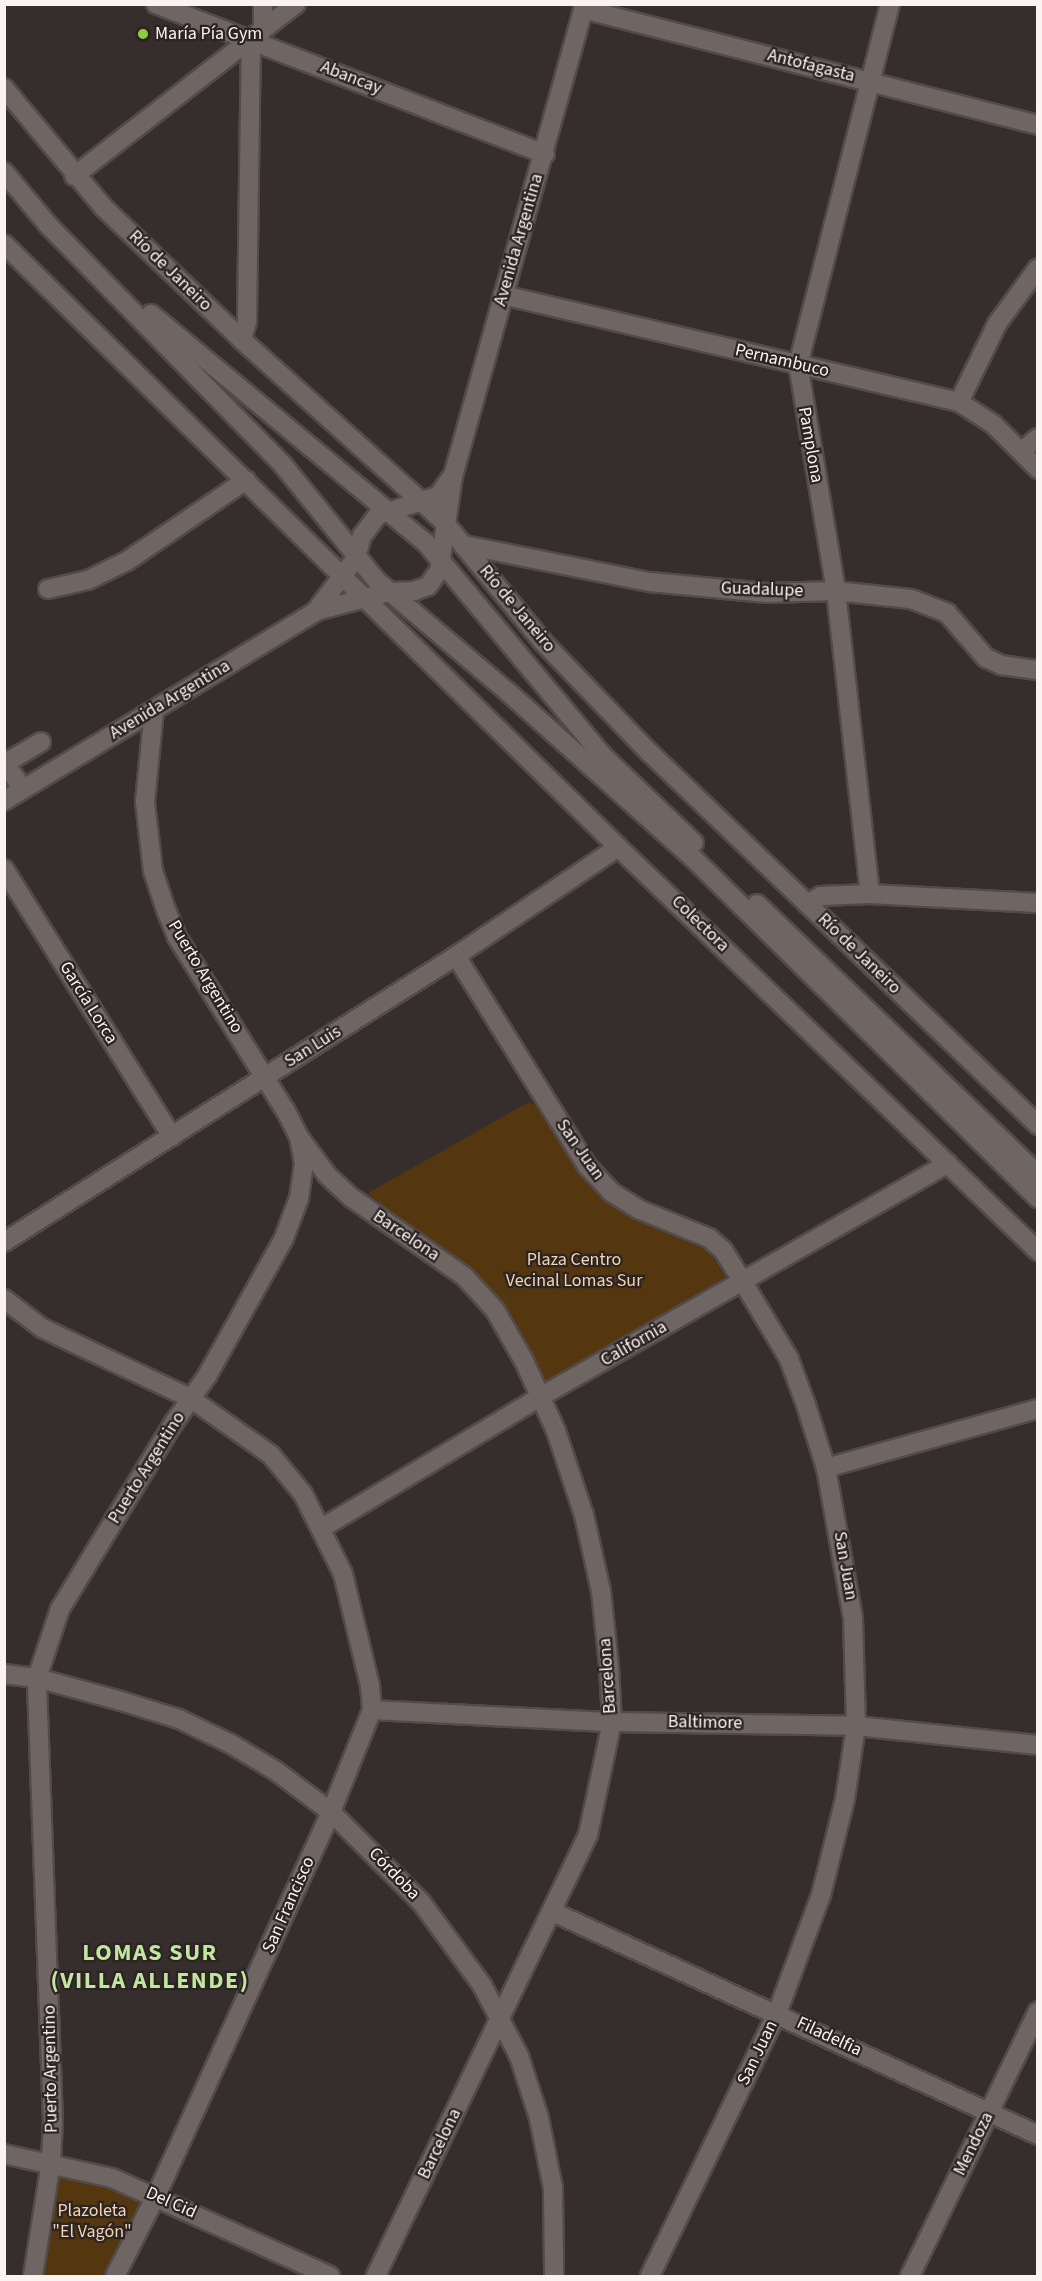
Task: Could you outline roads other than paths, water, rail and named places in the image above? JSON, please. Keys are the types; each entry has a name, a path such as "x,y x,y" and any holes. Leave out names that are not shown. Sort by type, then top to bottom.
{"street":[{"name":"Abancay","path":"156,4 257,35 544,154"},
{"path":"242,340 247,321 257,35 263,4"},
{"path":"74,176 296,4"},
{"name":"Pamplona","path":"870,894 836,591 798,364 872,82 890,4"},
{"name":"Antofagasta","path":"584,7 1038,125"},
{"name":"Avenida Argentina","path":"442,559 444,522 453,476 584,7"},
{"name":"Río de Janeiro","path":"4,88 74,176 242,340 444,522 543,642 649,752 1038,1125"},
{"path":"4,172 50,226 283,465 356,558 389,591 508,692 692,857 1038,1198"},
{"path":"50,226 237,388 389,509 442,559 602,755 1038,1174"},
{"path":"4,244 364,596"},
{"path":"958,402 997,324 1038,268"},
{"name":"Pernambuco","path":"503,295 958,402 978,412 1023,450 1038,469"},
{"path":"1023,450 1038,438"},
{"name":"Avenida Argentina","path":"389,509 438,496 453,476"},
{"path":"48,589 88,580 127,561 246,480"},
{"path":"356,558 368,525 389,509"},
{"name":"Guadalupe","path":"464,546 650,582 765,593 836,591 911,598 933,605 947,613 986,658 1000,665 1038,670"},
{"name":"Avenida Argentina","path":"316,611 345,577 356,558"},
{"path":"389,591 414,591 428,586 442,559"},
{"name":"Avenida Argentina","path":"4,801 316,611 389,591"},
{"name":"Colectora","path":"364,596 618,847 1038,1251"},
{"name":"Puerto Argentino","path":"33,2277 51,2162 52,2074 37,1678 60,1609 190,1398 207,1376 292,1220 303,1184 304,1163 299,1137 266,1076 177,937 153,871 145,802 154,710"},
{"path":"23,789 5,763 41,742"},
{"name":"San Luis","path":"4,1242 456,956 618,847"},
{"name":"García Lorca","path":"4,869 172,1137"},
{"path":"807,904 821,896 870,894 1038,903"},
{"name":"San Juan","path":"456,956 588,1167 612,1192 638,1209 709,1238 723,1250 743,1282 789,1359 826,1468 854,1617 856,1726 845,1799 821,1895 777,2013 650,2277"},
{"name":"Barcelona","path":"299,1137 327,1175 352,1198 464,1276 495,1310 556,1431 587,1526 601,1591 612,1722 588,1834 553,1912 376,2277"},
{"name":"California","path":"322,1528 540,1397 948,1163"},
{"path":"4,1299 42,1328 190,1398 271,1455 303,1494 343,1574 370,1686 372,1710"},
{"path":"826,1468 1038,1409"},
{"name":"Córdoba","path":"4,1674 37,1678 179,1719 276,1771 331,1812 421,1902 482,1985 519,2056 539,2118 554,2188 554,2277"},
{"name":"Baltimore","path":"372,1710 612,1722 856,1726 1038,1745"},
{"name":"San Francisco","path":"115,2277 156,2196 331,1812 372,1710"},
{"name":"Filadelfia","path":"553,1912 777,2013 1038,2135"},
{"name":"Mendoza","path":"910,2277 1038,2011"},
{"name":"Del Cid","path":"4,2154 51,2162 103,2175 156,2196 330,2277"}],"place":[{"name":"María Pía Gym","path":"143,34"}],"district":[{"name":"LOMAS SUR (VILLA ALLENDE)","path":"150,1967"}],"park label":[{"name":"Plaza Centro Vecinal Lomas Sur","path":"574,1271"},
{"name":"Plazoleta \"El Vagón\"","path":"92,2222"}]}
